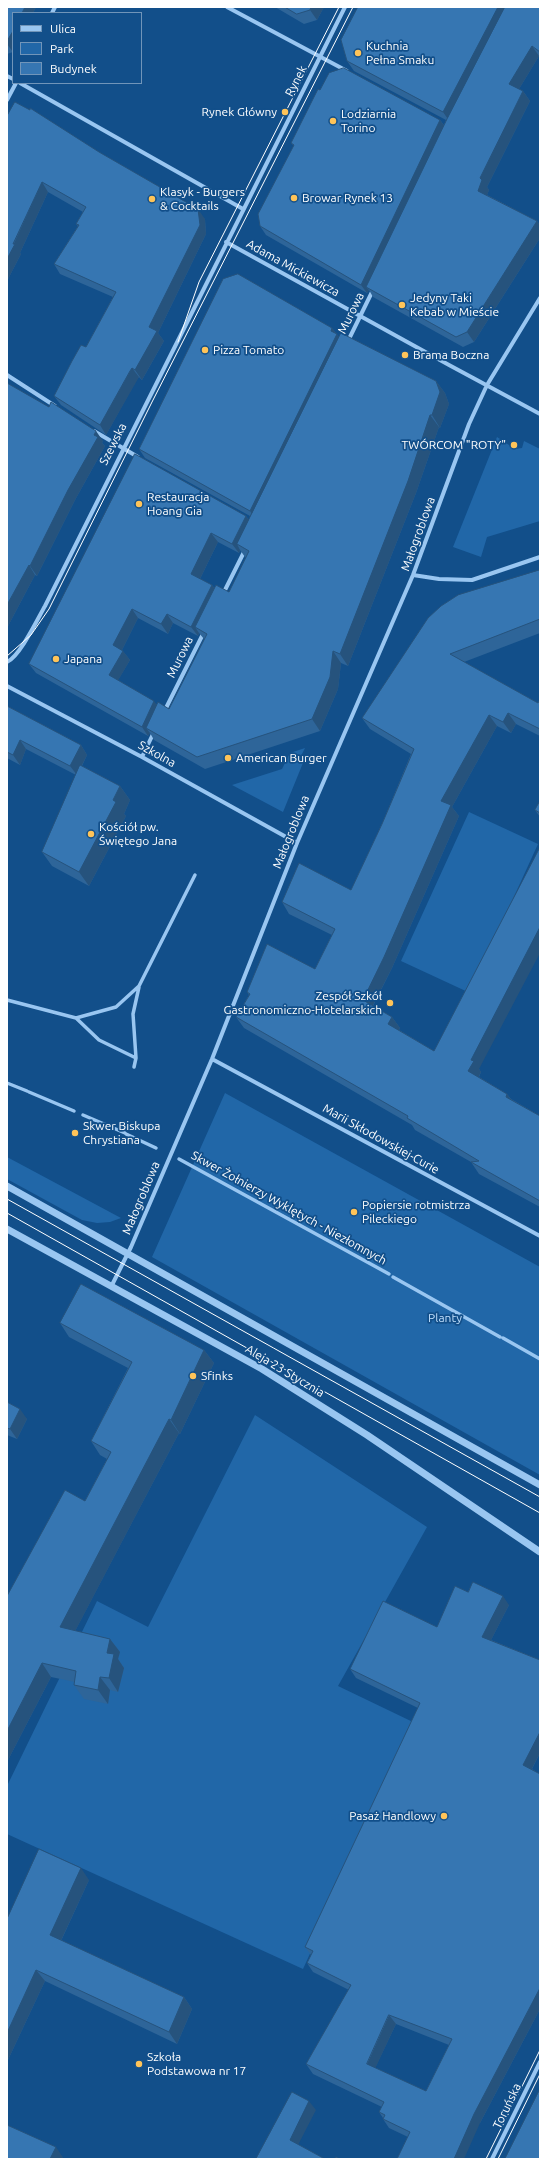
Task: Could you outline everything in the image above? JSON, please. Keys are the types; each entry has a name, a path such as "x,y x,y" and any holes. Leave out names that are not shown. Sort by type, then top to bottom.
{"street":[{"name":"Rynek","path":"227,7 320,57 232,231"},
{"path":"345,7 320,57 355,75"},
{"path":"7,100 15,84"},
{"path":"22,84 243,208"},
{"name":"Szewska","path":"7,662 11,660 23,643 45,606 232,231"},
{"name":"Adama Mickiewicza","path":"226,242 540,414"},
{"name":"Murowa","path":"346,345 375,285"},
{"name":"Małogroblowa","path":"112,1285 128,1254 212,1059 297,843 413,575 469,424 487,385 540,298"},
{"path":"7,375 60,409"},
{"path":"86,426 122,449 145,461"},
{"path":"219,602 247,545"},
{"path":"413,575 439,579 472,580 540,557"},
{"name":"Murowa","path":"163,714 205,630"},
{"name":"Szkolna","path":"7,686 142,757 297,843"},
{"path":"142,757 156,728"},
{"path":"134,1067 136,1058 132,1014 139,986 195,875"},
{"path":"76,1018 116,1006 139,986"},
{"path":"7,1000 76,1018 99,1040 136,1058"},
{"name":"Marii Skłodowskiej-Curie","path":"212,1059 540,1236"},
{"path":"7,1083 74,1111"},
{"path":"83,1115 156,1148"},
{"name":"Skwer Żołnierzy Wyklętych - Niezłomnych","path":"179,1159 389,1274"},
{"name":"Aleja 23 Stycznia","path":"7,1186 540,1485"},
{"name":"Aleja 23 Stycznia","path":"7,1229 112,1285 262,1369 367,1435 540,1552"},
{"path":"394,1277 540,1359"},
{"name":"Toruńska","path":"492,2159 540,2062"}],"green space":[{"path":"497,437 515,449 522,448 524,441 540,449 540,521 487,537 481,557 453,547"},
{"path":"305,748 301,756 305,758 283,812 232,785 282,769 290,753"},
{"path":"469,812 538,844 470,993 401,961"},
{"name":"Planty","path":"225,1093 540,1267 540,1475 152,1257"},
{"path":"7,1157 121,1218 110,1222 97,1223 82,1220 7,1179"},
{"path":"255,1415 427,1527 338,1686 415,1723 303,1969 7,1834 7,1786 97,1601 148,1627"}],"building":[{"path":"7,7 25,7 22,12 12,12 12,33 7,41"},
{"path":"285,7 311,7 310,10 297,14"},
{"path":"358,7 498,7 443,112 347,61 341,40"},
{"path":"505,7 540,7 540,52 532,46 509,84 523,91 480,178 482,180 478,191 537,221 467,332 456,337 366,287 447,119"},
{"path":"344,68 440,120 361,285 260,226 258,214 294,145 291,143 318,89 320,90 329,73"},
{"path":"15,102 30,110 30,108 99,152 198,209 200,225 149,327 157,331 135,370 132,368 130,371 100,425 54,396 81,345 86,347 116,292 54,264 79,225 76,224 86,207 42,182 7,259 7,116"},
{"path":"238,274 332,328 331,331 337,334 250,511 139,449 223,279"},
{"path":"341,333 436,381 440,392 432,415 430,415 408,481 340,654 333,651 330,677 312,719 197,757 146,728 158,702 169,709 207,634 195,627 216,585 229,592 249,551 237,544"},
{"path":"7,383 49,407 51,402 96,431 94,435 98,437 68,490 30,566 29,565 7,605"},
{"path":"135,454 246,516 232,544 211,533 191,574 212,585 191,627 167,614 161,624 132,609 113,645 123,651 109,675 154,701 142,727 29,664"},
{"path":"540,570 540,619 450,654 538,703 540,699 540,729 508,713 503,722 489,715 441,801 451,805 384,957 363,1000 392,1017 388,1024 434,1051 540,847 540,927 471,1060 474,1061 468,1071 507,1094 506,1097 540,1116 540,1201 471,1162 479,1161 407,1118 408,1116 236,1017 250,994 247,992 267,944 315,969 335,929 282,902 299,863 351,890 382,824 414,749 362,718 428,618 441,606 458,595"},
{"path":"7,706 81,745 70,766 20,740 13,755 7,752"},
{"path":"80,765 120,786 113,800 116,802 79,872 42,852"},
{"path":"540,801 540,813 535,810"},
{"path":"81,1284 204,1350 171,1420 169,1419 60,1627 110,1639 107,1653 114,1654 109,1678 100,1677 98,1690 74,1685 76,1671 42,1663 7,1731 7,1596 65,1490 85,1501 111,1452 91,1441 132,1362 60,1323"},
{"path":"7,1402 20,1409 10,1429 7,1428"},
{"path":"473,1582 503,1596 482,1637 540,1660 540,1732 523,1765 540,1774 540,1988 474,2114 454,2159 397,2159 410,2132 383,2119 385,2115 379,2112 384,2102 306,2064 351,1985 307,1963 313,1951 305,1947 420,1703 350,1669 383,1601 437,1627 455,1586 468,1592","holes":["389,2015 452,2039 426,2091 367,2064"]},
{"path":"39,1849 81,1868 50,1935 184,1997 169,2032 36,1970 7,2033 7,1919"},
{"path":"540,2089 540,2159 505,2159"},
{"path":"292,2092 309,2101 290,2140 325,2159 256,2159"},
{"path":"7,2125 56,2147 50,2159 7,2159"}],"tram line":[{"path":"178,342 199,282 339,7"},
{"path":"7,656 31,635 49,609 152,402 353,7"},
{"path":"7,1199 540,1497"},
{"path":"7,1213 540,1513"},
{"path":"486,2159 540,2050"},
{"path":"498,2159 540,2074"}],"place":[{"name":"Kuchnia Pełna Smaku","path":"358,53"},
{"name":"Rynek Główny","path":"285,112"},
{"name":"Lodziarnia Torino","path":"333,121"},
{"name":"Browar Rynek 13","path":"294,198"},
{"name":"Klasyk - Burgers & Cocktails","path":"152,199"},
{"name":"Jedyny Taki Kebab w Mieście","path":"402,305"},
{"name":"Pizza Tomato","path":"205,350"},
{"name":"Brama Boczna","path":"405,355"},
{"name":"TWÓRCOM \"ROTY\"","path":"514,445"},
{"name":"Restauracja Hoang Gia","path":"139,504"},
{"name":"Japana","path":"56,659"},
{"name":"American Burger","path":"228,758"},
{"name":"Kościół pw. Świętego Jana","path":"91,834"},
{"name":"Zespół Szkół Gastronomiczno-Hotelarskich","path":"390,1003"},
{"name":"Skwer Biskupa Chrystiana","path":"75,1133"},
{"name":"Popiersie rotmistrza Pileckiego","path":"354,1212"},
{"name":"Sfinks","path":"193,1376"},
{"name":"Pasaż Handlowy","path":"444,1816"},
{"name":"Szkoła Podstawowa nr 17","path":"139,2064"}]}
